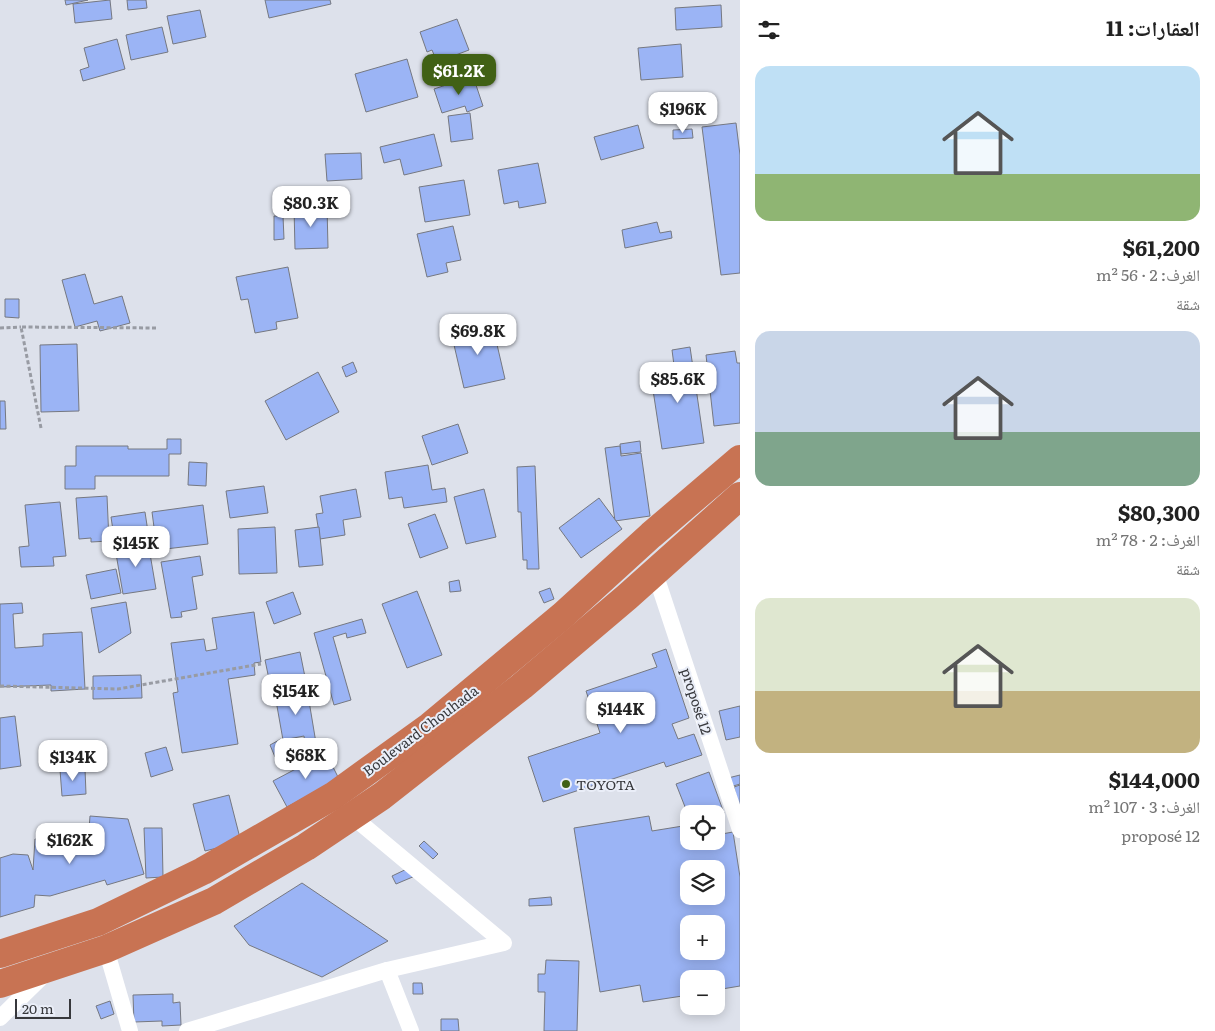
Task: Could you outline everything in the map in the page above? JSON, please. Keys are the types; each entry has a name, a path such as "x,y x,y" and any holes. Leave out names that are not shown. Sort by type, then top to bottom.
{"highway":[{"name":"Boulevard Chouhada","path":"0,954 98,922 203,871 333,796 430,726 562,616 740,459"},
{"path":"0,984 106,949 214,901 306,847 382,796 522,686 655,573 740,496"}],"street":[{"name":"proposé 12","path":"655,573 740,830"},
{"path":"187,1031 386,970 504,943 352,816"},
{"path":"106,949 130,1031"},
{"path":"0,1018 52,967"},
{"path":"386,970 411,1031"}],"path":[{"path":"22,327 41,428"},
{"path":"0,328 156,328"},
{"path":"0,686 118,689 261,664"}],"building":[{"path":"65,0 88,0 66,5"},
{"path":"110,0 112,19 75,23 73,4"},
{"path":"127,0 146,0 147,8 128,10"},
{"path":"265,0 330,0 331,4 269,18"},
{"path":"721,5 722,27 676,30 675,8"},
{"path":"200,10 206,37 173,44 167,16"},
{"path":"457,19 469,50 437,62 432,50 427,52 420,32"},
{"path":"162,27 168,52 131,60 126,35"},
{"path":"117,39 125,69 83,81 80,70 89,67 84,48"},
{"path":"681,44 683,77 641,80 638,48"},
{"path":"407,59 418,97 366,112 355,74"},
{"path":"473,76 483,106 467,112 465,106 442,113 434,89"},
{"path":"470,113 473,139 451,142 448,116"},
{"path":"736,123 740,155 740,273 721,275 702,127"},
{"path":"638,125 644,148 601,160 594,137"},
{"path":"692,129 693,138 673,139 673,130"},
{"path":"434,134 442,166 404,175 400,159 384,163 380,147"},
{"path":"361,153 362,179 327,181 325,154"},
{"path":"538,163 546,203 519,208 518,201 504,204 498,170"},
{"path":"464,180 470,215 425,222 419,187"},
{"path":"327,206 328,248 295,249 294,208"},
{"path":"274,216 283,216 284,239 274,240"},
{"path":"657,222 660,233 671,231 672,238 625,248 622,230"},
{"path":"453,226 461,260 446,263 448,272 427,277 417,234"},
{"path":"288,267 298,318 276,322 277,329 255,333 248,299 241,300 236,277"},
{"path":"85,274 94,304 122,296 130,323 100,331 97,321 75,327 62,280"},
{"path":"5,299 19,299 19,318 5,317"},
{"path":"492,323 505,379 464,388 451,332"},
{"path":"77,344 79,411 41,412 40,345"},
{"path":"690,347 704,443 662,449 651,377 675,373 672,350"},
{"path":"735,351 737,363 740,363 740,423 714,426 706,355"},
{"path":"353,362 357,372 346,377 342,367"},
{"path":"318,372 339,412 286,440 265,401"},
{"path":"0,401 5,401 6,429 0,429"},
{"path":"458,424 468,453 432,465 422,436"},
{"path":"167,439 181,439 181,454 169,454 169,476 95,476 95,489 65,489 65,466 76,466 76,446 128,446 128,449 167,449"},
{"path":"640,441 641,452 621,454 620,444"},
{"path":"620,446 621,456 641,453 650,516 615,521 605,448"},
{"path":"189,462 207,463 206,486 188,485"},
{"path":"428,465 432,490 445,488 447,502 404,508 402,497 389,499 385,472"},
{"path":"535,466 539,569 527,569 527,560 523,560 521,512 518,512 517,467"},
{"path":"264,486 268,513 230,518 226,491"},
{"path":"356,489 361,517 343,520 345,535 320,539 316,514 323,513 320,496"},
{"path":"484,489 496,537 466,544 454,497"},
{"path":"107,496 109,541 91,542 91,538 79,539 76,498"},
{"path":"599,498 622,529 581,558 559,528"},
{"path":"60,502 66,556 53,557 54,566 21,567 19,547 29,546 25,505"},
{"path":"203,505 208,544 157,550 152,512"},
{"path":"145,512 148,532 114,537 111,517"},
{"path":"435,514 448,548 420,558 408,524"},
{"path":"275,527 277,573 239,574 238,529"},
{"path":"319,527 323,565 299,567 295,530"},
{"path":"148,542 156,589 123,594 115,548"},
{"path":"200,556 203,575 192,577 197,609 181,612 182,617 171,618 161,562"},
{"path":"116,569 121,593 91,599 86,575"},
{"path":"459,580 461,591 450,592 449,582"},
{"path":"550,588 554,599 544,603 539,592"},
{"path":"417,591 442,655 407,668 382,604"},
{"path":"293,592 301,614 274,624 266,602"},
{"path":"126,602 131,633 99,653 91,608"},
{"path":"22,603 23,613 13,614 15,648 43,646 43,634 82,632 85,689 51,691 51,685 0,687 0,604"},
{"path":"254,612 261,662 254,663 255,675 228,679 238,744 182,753 173,693 178,692 171,643 204,639 206,651 217,649 212,618"},
{"path":"362,619 366,633 347,638 346,633 333,637 351,700 334,705 314,633"},
{"path":"666,649 689,718 672,724 678,739 694,734 702,755 666,767 664,762 543,802 528,757 600,733 586,691 657,667 652,654"},
{"path":"300,652 307,687 290,691 288,680 270,684 265,660"},
{"path":"141,675 142,698 93,699 93,676"},
{"path":"307,689 316,743 305,745 304,736 283,740 275,695"},
{"path":"740,706 740,737 726,740 719,711"},
{"path":"15,716 21,766 0,769 0,718"},
{"path":"281,739 287,751 275,757 270,745"},
{"path":"166,747 173,770 151,777 145,753"},
{"path":"326,753 339,779 287,807 273,781"},
{"path":"85,769 86,794 62,796 60,770"},
{"path":"709,772 721,805 684,805 676,784"},
{"path":"740,775 740,784 730,787 728,778"},
{"path":"740,785 740,813 734,787"},
{"path":"229,795 241,842 205,851 193,804"},
{"path":"90,816 128,819 144,874 107,885 105,880 50,896 35,895 34,907 0,917 0,858 13,854 28,855 33,870 35,839 88,843"},
{"path":"649,816 652,831 680,826 680,850 725,850 725,833 733,832 740,877 740,986 725,988 725,970 680,970 680,996 643,1002 640,985 600,992 574,828"},
{"path":"144,828 162,828 163,877 146,878"},
{"path":"424,841 438,854 433,859 419,846"},
{"path":"411,867 415,876 396,884 392,876"},
{"path":"302,883 388,941 322,977 249,945 234,926"},
{"path":"551,897 552,905 529,906 529,899"},
{"path":"546,960 579,961 577,1031 544,1031 545,992 538,992 538,974 545,974"},
{"path":"413,983 422,983 423,994 413,994"},
{"path":"173,994 173,1003 180,1002 181,1025 162,1026 162,1021 134,1022 133,995"},
{"path":"110,1001 114,1014 101,1019 96,1006"},
{"path":"441,1019 458,1019 459,1031 441,1031"}],"place":[{"name":"TOYOTA","path":"566,784"}]}
